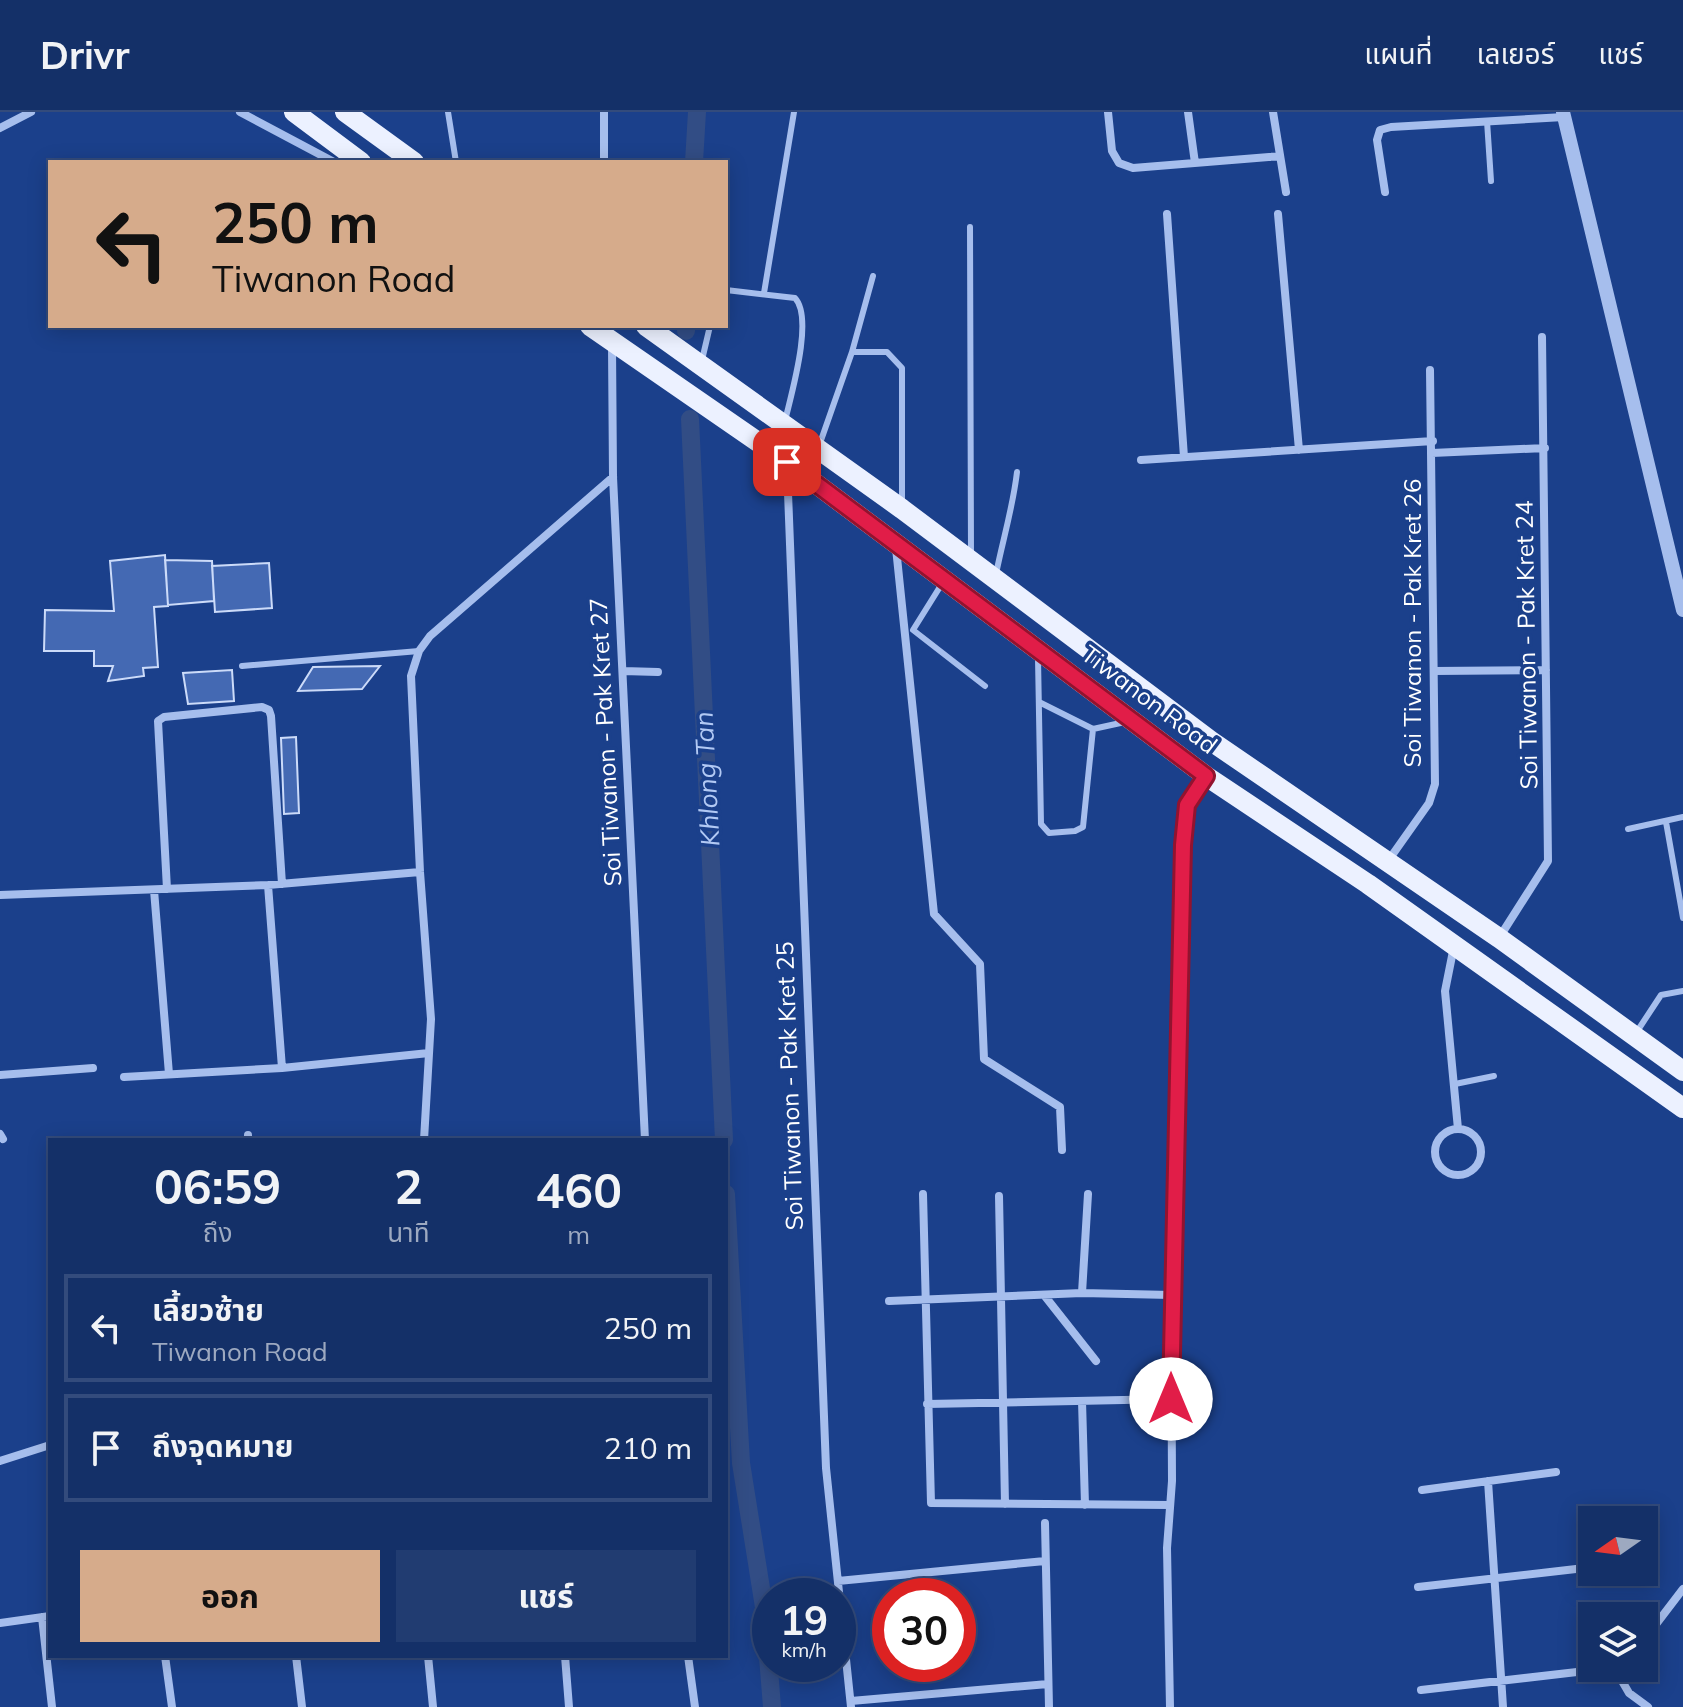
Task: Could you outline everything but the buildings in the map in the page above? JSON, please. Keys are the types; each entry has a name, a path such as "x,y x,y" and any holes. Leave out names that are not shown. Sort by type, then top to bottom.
{"main road":[{"path":"294,112 358,160"},
{"path":"348,113 411,160"},
{"name":"Tiwanon Road","path":"593,328 787,462 1206,776 1287,828 1683,1108"},
{"name":"Tiwanon Road","path":"649,328 902,509 1211,741 1499,938 1683,1071"}],"street":[{"path":"0,128 31,112"},
{"path":"240,112 330,160"},
{"path":"604,112 604,160"},
{"path":"1108,112 1112,151 1119,163 1133,168 1280,156"},
{"path":"1188,112 1195,163"},
{"path":"1273,112 1286,192"},
{"path":"1385,192 1377,140 1380,130 1564,114 1683,610"},
{"path":"1167,214 1184,457"},
{"path":"1278,214 1299,450"},
{"name":"Soi Tiwanon - Pak Kret 24","path":"1499,938 1548,861 1542,337"},
{"name":"Soi Tiwanon - Pak Kret 27","path":"612,341 613,477 645,1138"},
{"name":"Soi Tiwanon - Pak Kret 26","path":"1387,862 1429,803 1435,784 1430,370"},
{"path":"1141,460 1433,441"},
{"path":"1432,453 1545,448"},
{"name":"Soi Tiwanon - Pak Kret 25","path":"787,462 826,1468 838,1578"},
{"path":"424,1138 431,1019 420,872 411,676 419,651 430,636 613,477"},
{"path":"896,543 934,914 980,964 984,1059 1060,1107 1062,1150"},
{"path":"1434,671 1546,670"},
{"path":"623,671 658,672"},
{"path":"167,889 158,721 164,717 262,707 269,710 271,716 282,884"},
{"path":"1170,1707 1167,1548 1183,845 1187,805 1206,776"},
{"path":"0,895 268,885 420,872"},
{"path":"268,885 282,1068"},
{"path":"154,890 169,1074"},
{"path":"1455,946 1445,991 1458,1129"},
{"path":"124,1077 282,1068 429,1053"},
{"path":"0,1076 93,1068"},
{"path":"1458,1129 1471,1133 1480,1145 1480,1159 1472,1171 1458,1176 1444,1172 1436,1160 1436,1145 1444,1134 1458,1129"},
{"path":"923,1194 931,1503 1170,1505"},
{"path":"1082,1293 1088,1194"},
{"path":"999,1196 1005,1504"},
{"path":"889,1301 1082,1293 1171,1295"},
{"path":"1044,1295 1096,1361"},
{"path":"927,1404 1171,1399"},
{"path":"1082,1401 1085,1505"},
{"path":"0,1461 6,1456 48,1446"},
{"path":"1422,1490 1556,1472"},
{"path":"1488,1481 1503,1707"},
{"path":"1045,1523 1049,1707"},
{"path":"856,1579 1045,1561"},
{"path":"1418,1587 1576,1569"},
{"path":"1658,1622 1683,1589"},
{"path":"0,1623 46,1616 48,1646"},
{"path":"49,1658 52,1707"},
{"path":"165,1658 172,1707"},
{"path":"296,1658 302,1707"},
{"path":"428,1658 433,1707"},
{"path":"565,1658 569,1707"},
{"path":"688,1658 695,1707"},
{"path":"1421,1690 1577,1672"},
{"name":"Soi Tiwanon - Pak Kret 25","path":"849,1682 851,1704"},
{"path":"1623,1682 1629,1693 1648,1707"},
{"path":"851,1704 1048,1684"}],"lane":[{"path":"448,112 456,160"},
{"path":"764,293 794,112"},
{"path":"1487,121 1491,181"},
{"path":"970,227 971,563"},
{"path":"818,449 852,352 873,276"},
{"path":"728,290 795,298 801,310 803,325 784,424"},
{"path":"701,364 710,328"},
{"path":"852,352 887,352 902,368 902,509"},
{"path":"995,580 1005,528 1013,509 1017,472"},
{"path":"945,579 913,630 985,686"},
{"path":"1038,649 1041,824 1049,833 1075,831 1083,827 1093,729"},
{"path":"242,666 419,651"},
{"path":"1039,702 1093,729 1133,721"},
{"path":"1628,829 1683,817"},
{"path":"1666,822 1683,918"},
{"path":"1635,1036 1661,995 1683,991"},
{"path":"1455,1084 1494,1076"}],"waterway":[{"name":"Khlong Tan","path":"694,160 697,112"},
{"name":"Khlong Tan","path":"690,419 724,1138"},
{"name":"Khlong Tan","path":"728,1230 741,1463 764,1607 772,1707"}],"route":[{"path":"787,462 1206,776 1187,805 1183,845 1171,1399"}]}
